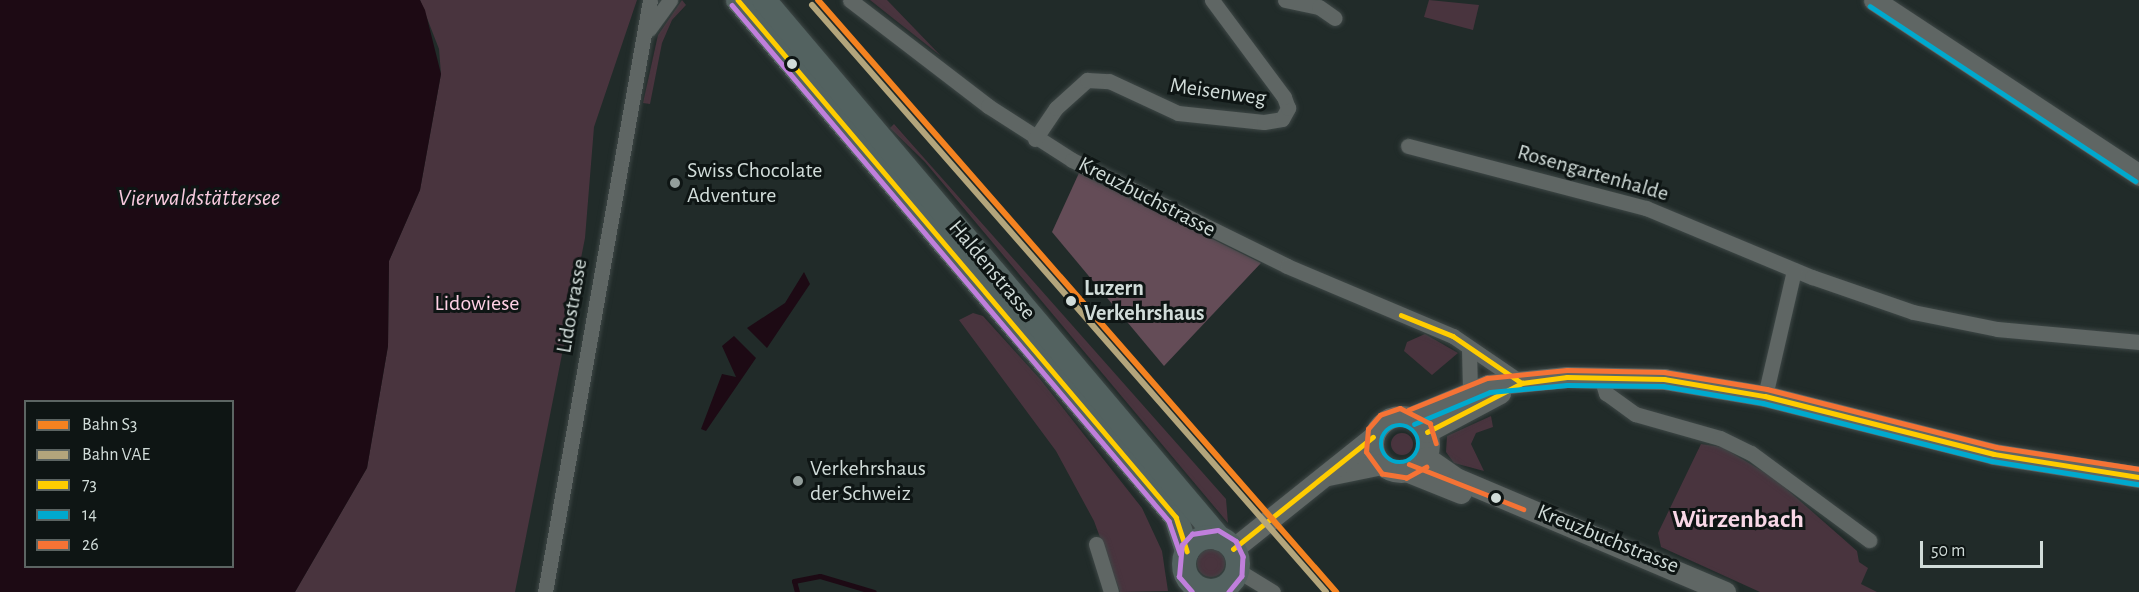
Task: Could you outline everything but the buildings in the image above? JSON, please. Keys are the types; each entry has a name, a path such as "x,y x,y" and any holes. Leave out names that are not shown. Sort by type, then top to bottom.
{"main road":[{"name":"Haldenstrasse","path":"764,0 1226,568"},
{"path":"1874,0 2139,175"},
{"name":"Haldenstrasse","path":"737,1 1176,517 1186,552 1184,567 1191,586"},
{"path":"1191,586 1202,589 1328,475 1339,460 1373,437 1388,418 1411,417 1470,390 1522,382 1601,377 1697,382 1765,396 1922,439 2139,477"},
{"path":"1427,432 1522,382"},
{"path":"1328,475 1382,464 1406,471 1426,457 1427,432 1411,417"},
{"path":"1373,437 1382,464"},
{"name":"Kreuzbuchstrasse","path":"1426,457 1458,479 1725,592"},
{"name":"Kreuzbuchstrasse","path":"1406,471 1706,592"},
{"path":"1186,552 1199,539 1226,568"}],"street":[{"name":"Lidostrasse","path":"545,592 606,239 649,29 650,0"},
{"name":"Lidostrasse","path":"649,29 670,0"},
{"name":"Kreuzbuchstrasse","path":"850,0 1035,139 1182,216 1453,336 1469,349 1522,382"},
{"name":"Meisenweg","path":"1035,139 1056,108 1088,80 1108,81 1178,113 1264,122 1282,119 1288,108 1284,97 1212,0"},
{"path":"1285,0 1319,7 1335,18"},
{"name":"Rosengartenhalde","path":"1408,146 1646,208 1794,270 1945,319 2139,342"},
{"path":"1765,396 1794,270"},
{"path":"1469,349 1470,390"},
{"path":"1601,377 1606,393 1635,414 1720,438 1750,453 1869,540"},
{"path":"1096,544 1111,592"},
{"path":"1226,568 1273,592"}],"green space":[{"name":"Lidowiese","path":"420,0 637,0 594,127 585,238 515,592 295,592 367,468 388,346 389,261 420,190 441,74 439,49"},
{"path":"682,0 686,5 672,20 662,43 650,104 643,103 658,35"},
{"path":"870,0 887,0 941,56 899,23"},
{"path":"1429,0 1479,5 1473,30 1424,17"},
{"path":"894,124 1226,499 1228,523 925,162 890,128"},
{"path":"973,313 983,316 1040,379 1142,508 1162,551 1168,591 1120,592 1094,521 1056,451 959,320"},
{"path":"1425,334 1458,353 1432,375 1404,351 1407,342"},
{"path":"1491,416 1493,427 1476,433 1471,444 1484,471 1454,463 1446,452 1447,436"},
{"path":"1402,433 1410,436 1413,444 1410,452 1402,455 1394,452 1391,444 1394,436"},
{"path":"1701,444 1722,447 1774,478 1857,551 1859,562 1868,568 1861,584 1877,592 1760,592 1661,547 1658,533"},
{"path":"1211,549 1221,553 1225,563 1221,573 1211,577 1201,573 1197,563 1201,553"}],"shaded area":[{"path":"1079,173 1261,263 1164,366 1052,232"}],"water":[{"name":"Vierwaldstättersee","path":"0,0 420,0 425,10 441,74 420,190 389,261 388,346 367,468 295,592 0,592"},
{"path":"804,272 810,284 767,348 747,328 785,303"},
{"path":"734,336 756,358 706,431 701,429 722,374 736,377 722,346"}],"waterway":[{"path":"797,592 794,581 820,576 874,592"}],"rail line":[{"name":"S3","path":"818,0 1336,592"},
{"name":"VAE","path":"812,5 1326,592"}],"transit line":[{"name":"73","path":"738,0 1176,517 1187,551"},
{"path":"732,5 1169,521 1180,553"},
{"name":"14","path":"1870,6 2135,181"},
{"name":"73","path":"1401,315 1453,336 1522,383"},
{"name":"26","path":"1408,410 1487,378 1567,370 1664,372 1767,389 1996,447 2139,469"},
{"name":"73","path":"1427,432 1522,383 1567,377 1664,379 1765,396 1994,454 2139,477"},
{"name":"14","path":"1414,424 1490,392 1567,385 1663,386 1763,403 1992,461 2138,484"},
{"name":"26","path":"1427,467 1407,478 1382,474 1366,452 1368,429 1380,415 1400,408 1430,423 1436,443"},
{"name":"14","path":"1400,425 1407,426 1413,431 1418,437 1419,444 1418,451 1413,457 1407,462 1400,463 1393,462 1387,457 1382,451 1381,444 1382,437 1387,431 1393,426 1400,425"},
{"name":"73","path":"1233,549 1373,437"},
{"name":"26","path":"1409,464 1523,509"},
{"path":"1192,592 1179,577 1182,545 1192,534 1216,530"},
{"path":"1218,530 1236,541 1243,556 1242,576 1229,592"}],"place":[{"name":"Swiss Chocolate Adventure","path":"675,183"},
{"name":"Luzern Verkehrshaus","path":"1071,301"},
{"name":"Verkehrshaus der Schweiz","path":"798,481"}],"district":[{"name":"Würzenbach","path":"1738,520"}]}
